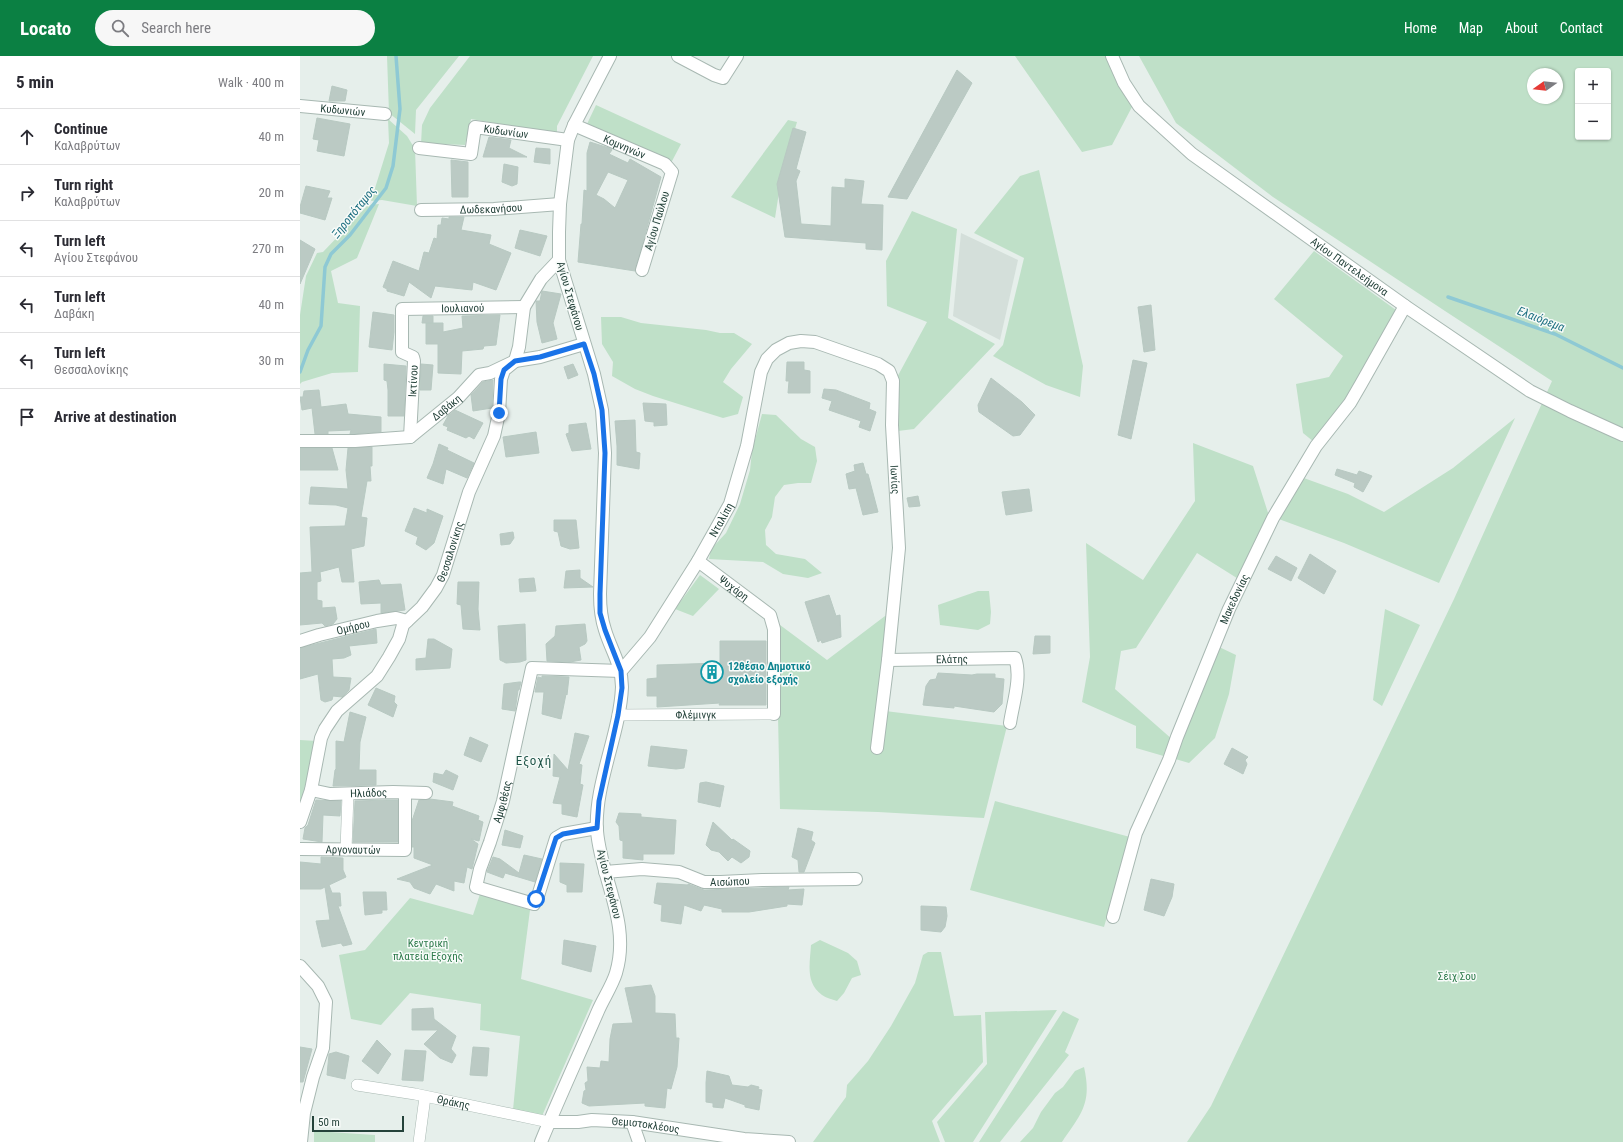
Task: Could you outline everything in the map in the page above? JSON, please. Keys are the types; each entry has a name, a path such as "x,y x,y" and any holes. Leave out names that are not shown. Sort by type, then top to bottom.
{"street":[{"name":"Αγίου Στεφάνου","path":"541,1142 616,973 620,948 620,928 616,904 605,872 597,828 599,801 618,715 622,688 621,671 600,613 604,446 602,410 594,374 559,260 560,204 568,140 610,56"},
{"path":"678,56 714,75 723,78 737,56"},
{"name":"Αγίου Παντελεήμονα","path":"1112,56 1124,83 1139,106 1192,154 1405,306 1530,391 1623,435"},
{"name":"Κυδωνιών","path":"300,106 385,114"},
{"name":"Κομνηνών","path":"574,126 665,164 672,172"},
{"name":"Κυδωνίων","path":"419,148 471,154 475,127 568,140"},
{"name":"Αγίου Παύλου","path":"642,270 672,172"},
{"name":"Δωδεκανήσου","path":"421,210 494,209 560,204"},
{"name":"Θεσσαλονίκης","path":"300,822 311,790 321,738 325,729 338,711 377,676 389,657 407,621 422,607 436,588 443,575 469,492 494,436 499,413 501,379 504,370 515,361 519,347 524,307 541,279 559,260"},
{"name":"Μακεδονίας","path":"1113,917 1136,833 1169,760 1176,737 1244,578 1273,518 1316,446 1350,403 1405,306"},
{"name":"Ιουλιανού","path":"402,309 524,307"},
{"name":"Ικτίνου","path":"402,309 402,352 413,357 414,361 410,437"},
{"name":"Ιωνίας","path":"776,350 789,343 801,341 815,342 878,364 889,371 891,376 893,387 892,425 899,548 888,660 877,748"},
{"name":"Δαβάκη","path":"410,437 458,398 479,375 490,373 515,361 540,357 584,344"},
{"name":"Νταλίπη","path":"621,671 650,637 698,561 730,504 747,446 761,372 767,360 776,350"},
{"path":"300,441 356,441 410,437"},
{"name":"Ψυχάρη","path":"698,561 770,615 774,629 774,714"},
{"name":"Ομήρου","path":"300,641 377,621 396,618 407,621"},
{"name":"Ελάτης","path":"888,660 1015,658 1018,667 1010,723"},
{"name":"Αμφιθέας","path":"597,828 563,834 556,838 538,896 534,904 476,887 480,869 503,801 532,668 621,671"},
{"name":"Φλέμινγκ","path":"618,715 774,714"},
{"name":"Ηλιάδος","path":"311,790 330,794 426,794"},
{"name":"Αργοναυτών","path":"300,849 405,850 405,793"},
{"path":"346,850 348,794"},
{"name":"Αισώπου","path":"605,872 642,869 679,872 704,882 856,879"},
{"path":"300,966 318,986 326,1002 323,1048 313,1077 304,1113 301,1142"},
{"name":"Θράκης","path":"357,1086 425,1097 549,1122"},
{"path":"419,1142 425,1097"},
{"name":"Θεμιστοκλέους","path":"549,1122 578,1122 592,1120 632,1122 744,1139 789,1142"},
{"path":"632,1122 639,1142"}],"shaded area":[{"path":"961,233 1018,260 1000,340 953,316"}],"green space":[{"path":"387,56 459,56 416,110 415,134 389,113"},
{"path":"470,56 593,56 557,126 557,134 471,119 465,145 421,144 422,125 430,108"},
{"path":"1015,56 1108,56 1133,105 1112,145 1082,152"},
{"name":"Σέιχ Σου","path":"1139,56 1623,56 1623,1142 1187,1142 1211,1106 1454,599 1552,381 1273,197 1176,123"},
{"path":"596,105 681,144 671,163 587,124"},
{"path":"388,119 407,136 415,149 417,206 382,200 371,201 389,143"},
{"path":"788,120 797,122 782,173 775,218 731,197"},
{"path":"1039,170 1083,366 1080,397 1046,385 993,356 1003,345 1024,258 974,233 1020,176"},
{"path":"379,204 357,258 331,271 338,303 360,306 358,372 332,373 302,382 300,384 300,315 306,276 317,253 323,252 368,205"},
{"path":"912,211 957,229 948,318 995,344 914,429 898,431 895,381 927,322 887,306 886,261"},
{"path":"1314,251 1396,310 1346,402 1314,442 1303,433 1296,384 1329,377 1343,356 1274,299"},
{"path":"601,317 621,317 641,323 706,330 720,333 734,333 752,344 731,369 723,382 743,397 738,414 723,418 653,396 635,389 612,376 613,362 602,344"},
{"path":"762,414 776,415 801,439 815,447 817,461 811,483 784,485 775,497 772,517 765,530 766,545 776,554 805,559 822,573 808,578 783,574 763,562 709,559 711,549 726,533 740,504 750,470 752,451"},
{"path":"1515,418 1439,583 1344,543 1276,518 1301,477 1348,494 1384,512 1453,468"},
{"path":"1193,443 1253,466 1270,519 1240,580 1197,553 1136,648 1121,651 1115,689 1173,740 1167,757 1136,748 1136,726 1082,702 1090,657 1086,543 1143,580 1195,501"},
{"path":"700,575 719,589 693,616 675,609"},
{"path":"978,591 989,591 991,612 990,624 978,630 940,625 938,605"},
{"path":"1385,609 1420,625 1382,706 1373,700"},
{"path":"885,616 889,618 877,710 1007,726 984,818 878,812 780,809 776,622 827,660"},
{"path":"1217,646 1236,655 1229,694 1215,738 1189,763 1172,758"},
{"path":"300,740 317,741 300,805"},
{"path":"995,801 1130,837 1104,927 970,890"},
{"name":"Κεντρική πλατεία Εξοχής","path":"480,894 530,910 521,979 593,1000 542,1116 513,1110 520,1036 480,1030 481,1004 410,993 381,1025 351,1019 339,955 365,950 410,898 473,915"},
{"path":"820,940 848,953 857,961 861,975 852,978 844,993 837,1001 822,995 813,985 811,979 811,945"},
{"path":"928,952 941,952 954,1016 981,1015 983,1062 932,1121 940,1142 813,1142 846,1097 847,1085 868,1061 891,1026 915,983 923,955"},
{"path":"1057,1010 973,1142 945,1142 937,1122 987,1064 985,1012"},
{"path":"1063,1011 1079,1019 1065,1052 1069,1055 1000,1142 979,1142"},
{"path":"1084,1067 1087,1090 1084,1107 1062,1142 1020,1142 1033,1128 1041,1112 1055,1093 1063,1087 1075,1071"},
{"path":"314,1131 375,1135 375,1142 314,1142"}],"building":[{"path":"957,70 972,83 907,199 888,197"},
{"path":"332,86 347,90 345,101 329,101"},
{"path":"317,118 350,124 344,156 317,151 319,140 313,139"},
{"path":"793,128 806,132 796,169 800,171 796,181 801,224 831,226 832,187 845,188 845,179 864,181 861,204 883,205 882,250 866,249 866,243 785,237 777,184"},
{"path":"489,137 511,140 509,148 527,157 483,157"},
{"path":"590,142 609,148 612,150 609,154 628,163 630,159 661,177 635,271 578,262 584,190 587,191 587,153","holes":["608,172 628,180 615,208 604,199 596,195"]},
{"path":"536,148 550,149 550,164 534,162"},
{"path":"451,160 468,162 468,197 452,197"},
{"path":"504,164 518,167 517,184 512,186 502,182"},
{"path":"306,186 330,191 327,198 332,198 325,220 300,213 300,207"},
{"path":"449,217 464,217 461,230 491,235 489,244 511,253 496,290 473,282 472,290 435,286 431,298 409,282 404,296 387,291 387,289 383,287 393,261 419,271 424,252 429,253 434,238 437,239 438,225 441,225 442,218 449,219"},
{"path":"520,230 547,236 540,256 515,248"},
{"path":"300,240 315,249 300,284"},
{"path":"542,291 561,294 553,323 557,339 542,343 537,322 536,301 540,301"},
{"path":"1151,305 1155,350 1144,352 1138,307"},
{"path":"373,312 394,315 392,350 369,347"},
{"path":"500,315 496,345 484,346 483,349 462,351 461,374 438,373 438,344 426,344 426,323 443,323 443,332 463,328 462,316"},
{"path":"423,316 433,316 433,323 422,323"},
{"path":"1133,360 1147,363 1131,439 1118,435"},
{"path":"787,362 804,362 804,370 810,371 810,393 788,393 789,381 786,381"},
{"path":"384,364 406,366 404,416 388,416 388,390 387,381 384,380"},
{"path":"421,364 433,365 431,390 420,390"},
{"path":"573,364 578,375 568,379 564,367"},
{"path":"991,378 1022,402 1035,415 1020,435 1013,436 979,412 978,405"},
{"path":"493,380 492,408 473,411 471,395 483,382"},
{"path":"824,389 836,390 870,403 869,409 876,412 870,431 859,427 861,421 829,410 832,401 822,398"},
{"path":"319,390 321,407 346,404 348,414 381,417 381,432 350,434 351,430 328,431 328,434 315,434 312,408 302,410 300,397 303,397 304,391"},
{"path":"643,403 666,404 667,425 654,426 654,422 645,421"},
{"path":"455,410 483,423 474,439 469,436 466,438 447,430 448,427 443,425 448,416"},
{"path":"635,420 636,452 640,453 639,469 617,465 615,421"},
{"path":"586,423 591,449 572,451 566,434 569,433 569,425"},
{"path":"536,432 539,453 506,457 503,437"},
{"path":"439,444 448,448 447,450 474,463 467,478 446,469 443,484 427,478"},
{"path":"372,447 372,466 370,466 371,481 367,481 361,517 367,518 364,546 351,549 354,582 342,582 339,567 320,572 321,581 317,582 317,600 322,601 322,608 335,607 337,619 333,624 325,626 322,623 300,625 300,573 312,572 310,527 345,526 348,508 336,505 309,504 311,487 348,489 346,470 348,448"},
{"path":"300,448 332,448 338,470 300,470"},
{"path":"863,463 866,474 868,474 878,512 863,515 856,488 849,489 846,474 855,471 854,465"},
{"path":"1337,469 1357,475 1359,471 1372,476 1363,492 1354,487 1355,483 1335,475"},
{"path":"1029,489 1032,511 1006,515 1002,492"},
{"path":"918,496 920,506 909,507 907,498"},
{"path":"414,508 427,513 427,509 443,516 434,543 426,550 416,544 418,537 405,531"},
{"path":"554,520 576,520 579,548 570,549 561,546 558,532 554,531"},
{"path":"513,532 514,538 510,544 501,545 500,534"},
{"path":"1310,554 1336,571 1324,594 1298,578"},
{"path":"1276,556 1297,568 1291,581 1268,569"},
{"path":"580,570 580,578 593,587 564,588 566,571"},
{"path":"534,578 536,591 520,592 519,579"},
{"path":"379,580 381,585 401,584 405,610 381,613 381,603 361,604 359,582"},
{"path":"458,582 479,582 478,609 480,630 463,629 461,605 457,604"},
{"path":"829,595 836,616 840,615 841,637 822,643 821,640 818,642 805,602"},
{"path":"525,624 526,660 506,663 500,660 498,626"},
{"path":"585,624 587,641 579,647 581,660 570,662 547,661 546,644 555,636 556,626"},
{"path":"376,629 377,643 349,646 351,655 344,658 332,659 333,677 351,678 349,690 342,697 333,696 332,700 325,702 321,700 318,674 300,679 300,648"},
{"path":"1035,636 1050,636 1050,653 1033,654"},
{"path":"428,639 434,639 452,649 450,668 416,670 416,659 426,658"},
{"name":"12θέσιο Δημοτικό σχολείο εξοχής","path":"720,641 766,641 766,705 719,705 720,703 657,707 657,696 647,696 647,679 657,678 657,665 720,663"},
{"path":"938,673 972,675 995,674 995,678 1004,679 1002,704 994,712 954,706 954,708 923,705 926,686 930,680 936,679"},
{"path":"542,676 569,677 567,695 566,694 561,719 542,714 544,692 535,692 538,677 542,678"},
{"path":"521,682 518,690 515,711 502,709 504,684"},
{"path":"376,688 395,696 394,702 397,705 393,717 368,705"},
{"path":"350,712 366,717 360,742 359,770 376,770 376,785 333,786 336,769 336,741 344,742"},
{"path":"575,733 589,736 579,764 582,765 580,784 583,785 577,817 562,814 562,804 553,803 560,777 553,776 554,754 568,770"},
{"path":"470,737 488,745 481,762 464,755"},
{"path":"651,746 687,750 684,768 676,769 648,766"},
{"path":"1232,748 1248,757 1245,760 1247,764 1243,774 1224,764"},
{"path":"446,770 458,776 453,790 433,782 434,773 443,775"},
{"path":"706,782 724,786 720,807 698,802 700,783"},
{"path":"430,799 453,802 452,806 479,816 478,820 483,822 479,841 471,839 478,844 472,869 467,867 464,883 454,881 454,891 436,884 430,894 414,888 410,882 397,879 433,865 414,858 414,847 412,847 412,821 419,800"},
{"path":"316,800 341,801 340,816 323,815 322,842 303,839 305,828 308,825"},
{"path":"398,800 398,842 353,842 355,801"},
{"path":"619,813 641,814 641,817 676,820 674,854 643,854 643,860 623,858 623,841 620,840 619,826 616,822"},
{"path":"713,822 732,840 733,839 750,851 749,857 741,863 732,857 728,861 719,852 711,850 706,845"},
{"path":"798,828 813,832 811,840 815,843 804,872 799,872 798,860 792,857"},
{"path":"505,830 523,836 520,848 502,845"},
{"path":"524,855 542,859 535,882 505,873 503,878 487,872 493,857 500,859 519,873"},
{"path":"321,857 343,858 343,870 346,877 329,885 332,893 340,893 341,906 338,906 352,944 343,946 341,943 322,947 316,921 330,920 325,887 321,889 300,889 300,862 321,864"},
{"path":"560,863 584,864 582,892 567,892 567,885 560,882"},
{"path":"1151,879 1174,884 1172,897 1164,916 1144,910"},
{"path":"657,883 688,884 704,890 789,887 788,890 804,889 802,905 787,904 787,906 749,912 722,912 722,909 704,905 701,911 684,905 681,924 661,921 662,905 654,903"},
{"path":"363,892 386,892 387,910 382,910 382,913 365,915"},
{"path":"921,906 946,907 947,916 945,927 941,932 921,930"},
{"path":"564,940 596,946 591,972 562,964"},
{"path":"651,985 655,996 655,1013 675,1014 676,1038 679,1038 677,1067 671,1089 667,1088 665,1108 645,1106 645,1103 589,1106 582,1103 584,1091 586,1090 585,1083 588,1081 587,1067 600,1068 601,1061 609,1062 610,1039 613,1024 633,1023 625,988"},
{"path":"433,1008 434,1019 456,1036 451,1049 456,1055 452,1063 440,1058 424,1044 438,1030 412,1030 412,1009"},
{"path":"377,1040 391,1054 378,1074 362,1061"},
{"path":"300,1047 312,1049 303,1082 300,1082"},
{"path":"473,1047 489,1048 487,1076 470,1075"},
{"path":"405,1050 426,1051 423,1081 402,1080"},
{"path":"336,1052 349,1056 345,1079 327,1075 329,1054"},
{"path":"707,1071 729,1076 732,1085 748,1087 751,1085 759,1087 758,1089 762,1090 759,1110 745,1107 745,1105 725,1098 723,1108 713,1107 713,1103 706,1102"}],"waterway":[{"name":"Ξηροπόταμος","path":"300,372 308,350 321,326 325,267 331,254 350,235 386,188 393,166 400,109 396,56"},
{"name":"Ελαιόρεμα","path":"1448,297 1555,334 1623,368"}],"place":[{"name":"12θέσιο Δημοτικό σχολείο εξοχής","path":"712,672"}],"district":[{"name":"Εξοχή","path":"534,760"}],"route":[{"path":"499,413 501,379 504,370 515,361 540,357 584,344 594,374 602,410 605,453 600,613 621,671 622,688 618,715 599,801 597,828 558,835 554,841 536,899"}]}
